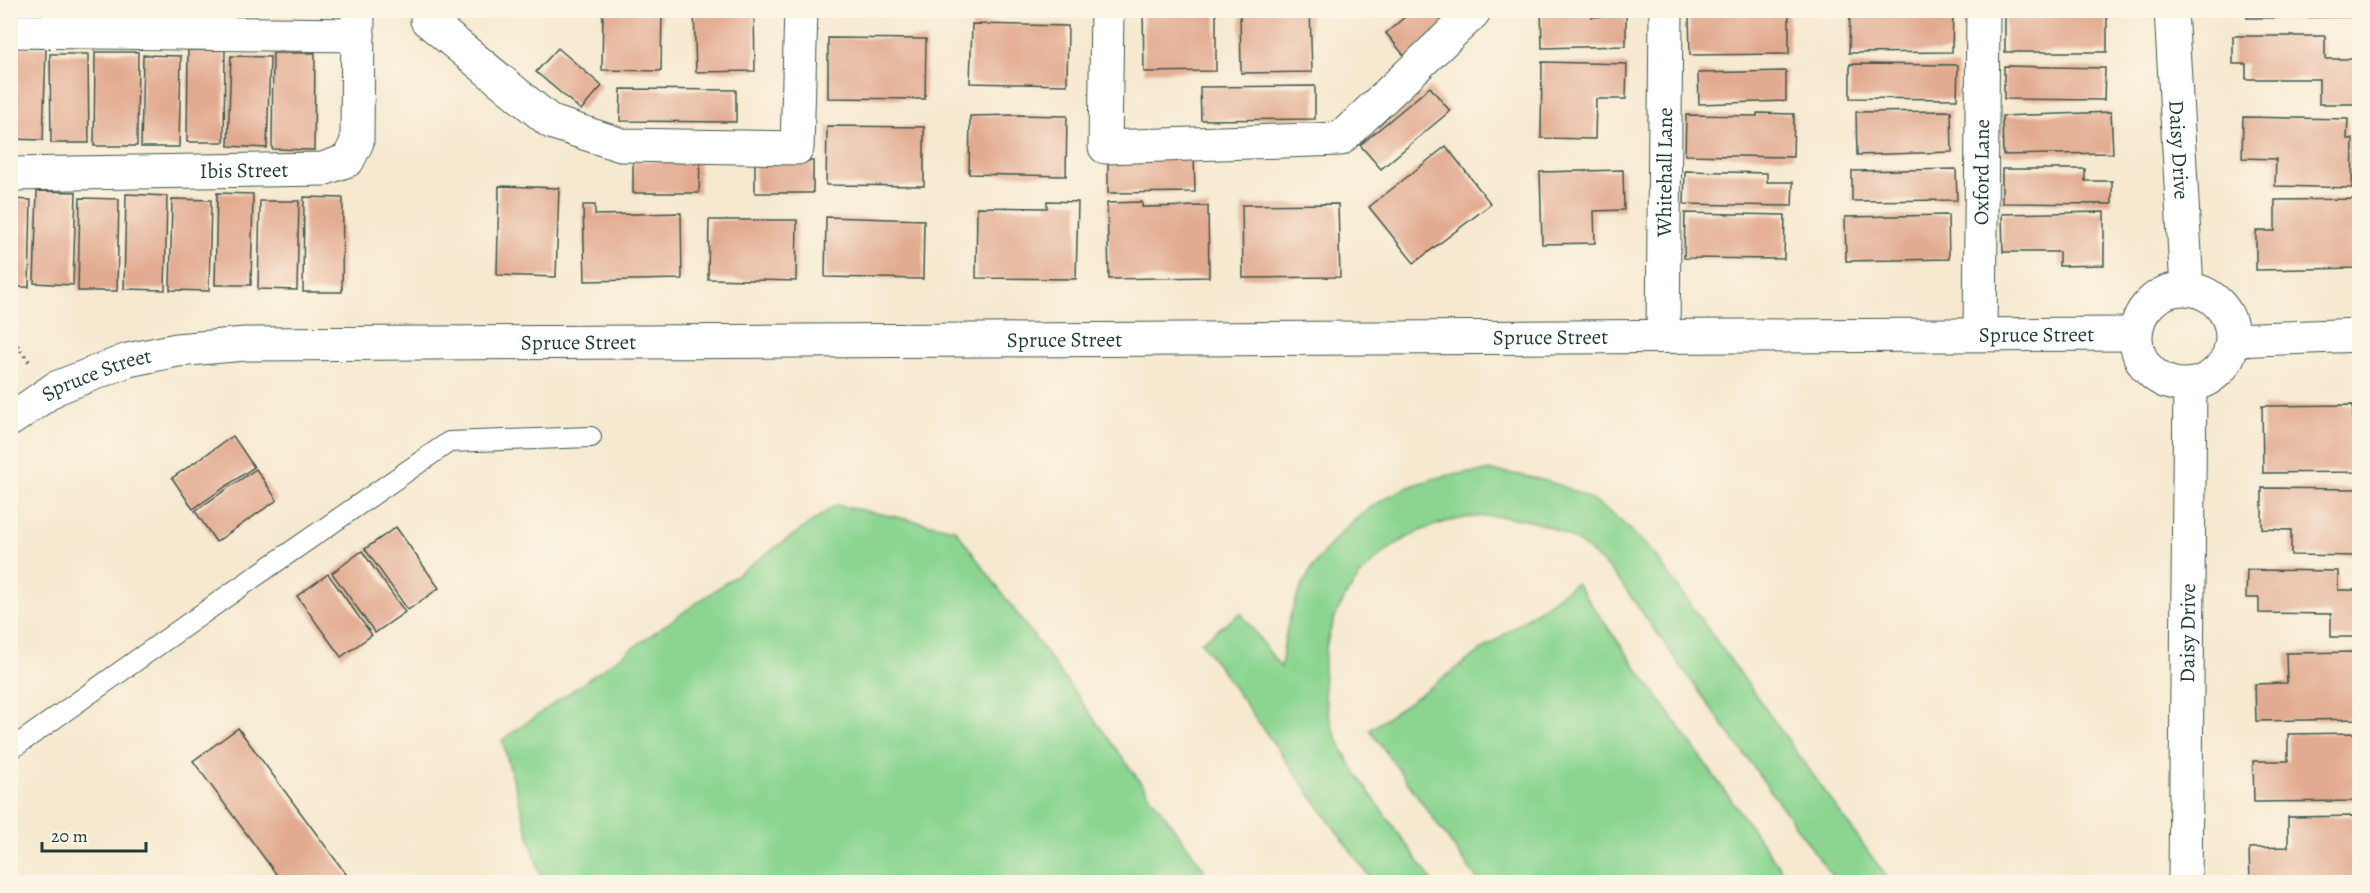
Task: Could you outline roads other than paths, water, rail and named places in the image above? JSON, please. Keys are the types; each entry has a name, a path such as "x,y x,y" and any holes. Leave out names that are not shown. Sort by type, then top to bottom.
{"street":[{"path":"428,10 428,20 551,122 621,145 797,148 801,10"},
{"path":"1107,10 1105,147 1340,139 1473,13 1473,10"},
{"name":"Whitehall Lane","path":"1663,336 1666,10"},
{"name":"Oxford Lane","path":"1980,334 1983,10"},
{"name":"Daisy Drive","path":"2171,10 2187,289"},
{"path":"10,31 358,23"},
{"name":"Ibis Street","path":"10,174 323,169 348,160 357,142 358,23"},
{"path":"2187,289 2203,293 2217,301 2227,313 2233,340 2229,356 2220,369 2203,382 2190,385 2172,384 2154,375 2140,358 2135,334 2142,313 2154,299 2173,290 2187,289"},
{"name":"Spruce Street","path":"10,420 56,388 128,360 177,350 245,344 2135,334"},
{"path":"2233,340 2360,335"},
{"name":"Daisy Drive","path":"2185,882 2190,385"}],"lane":[{"path":"10,750 449,442 591,437"}]}
